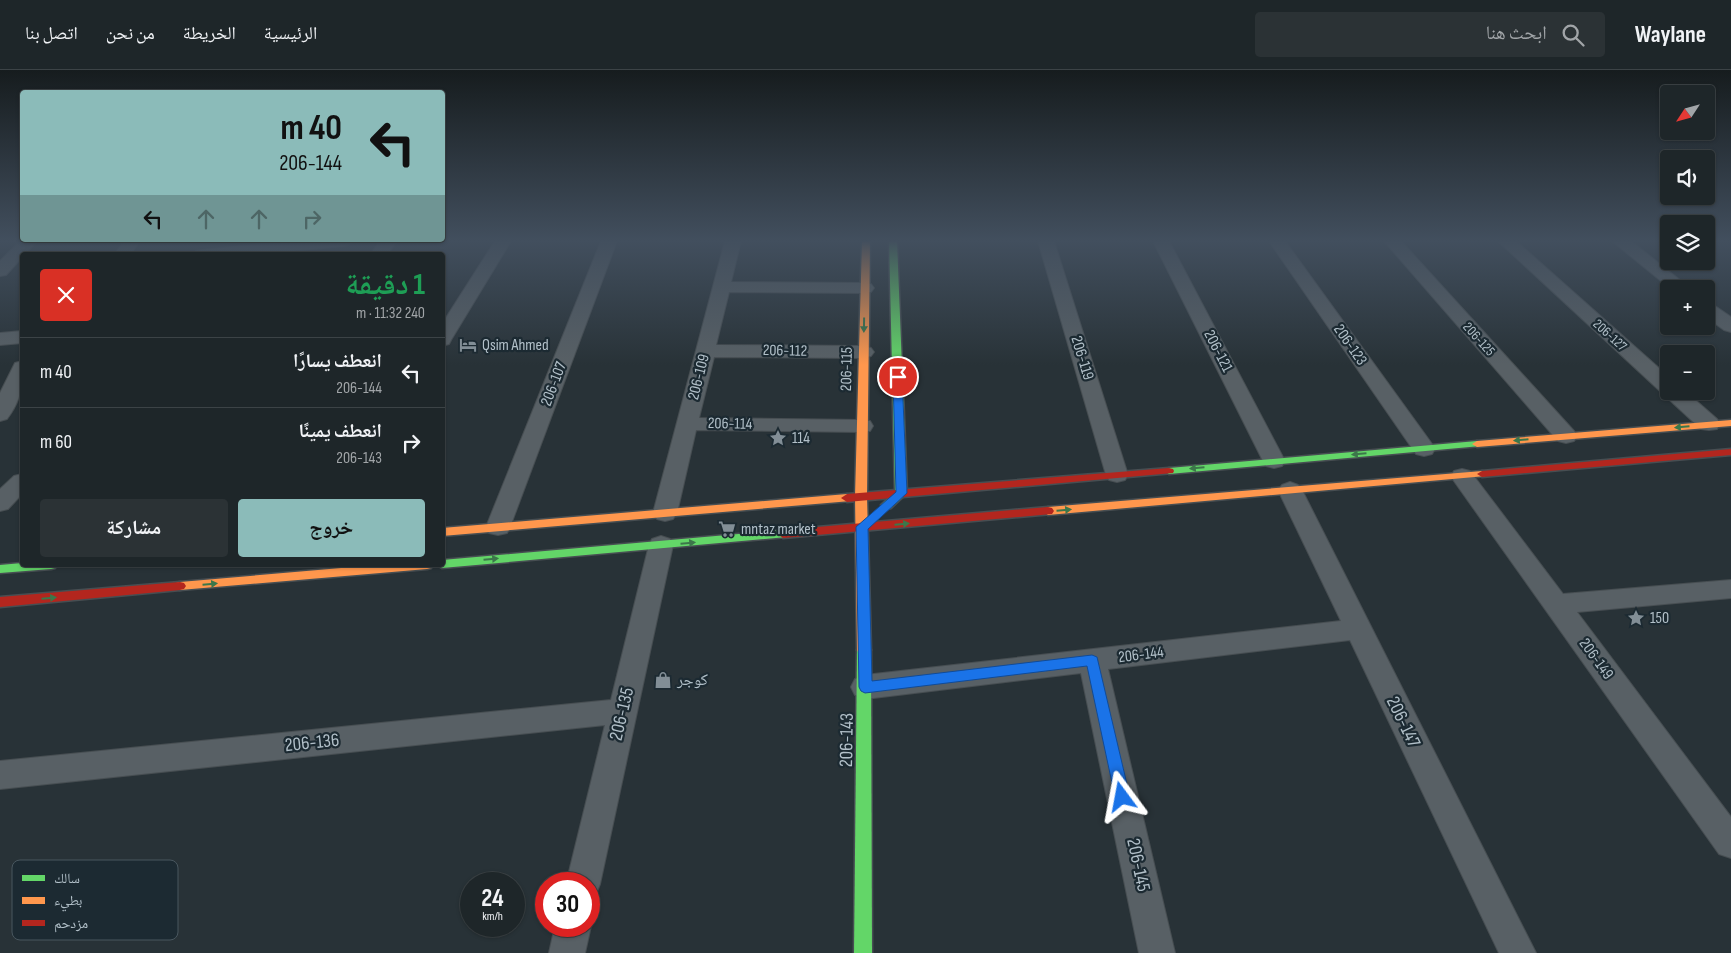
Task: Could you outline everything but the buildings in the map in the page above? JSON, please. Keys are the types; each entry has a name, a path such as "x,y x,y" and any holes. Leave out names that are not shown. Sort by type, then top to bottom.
{"street":[{"path":"445,335 478,282"},
{"name":"206-107","path":"498,527 593,282"},
{"name":"206-109","path":"664,513 722,282"},
{"name":"206-115","path":"862,527 865,282"},
{"path":"894,282 901,493"},
{"name":"206-119","path":"1059,282 1117,475"},
{"name":"206-121","path":"1182,282 1274,461"},
{"name":"206-123","path":"1306,282 1424,449"},
{"name":"206-125","path":"1429,282 1566,436"},
{"name":"206-127","path":"1552,282 1660,380"},
{"path":"721,287 865,288"},
{"path":"1715,314 1731,326"},
{"path":"0,339 20,337"},
{"name":"206-112","path":"705,350 864,352"},
{"path":"0,415 20,371"},
{"path":"1682,400 1709,424"},
{"path":"445,532 1731,423"},
{"name":"206-114","path":"687,424 862,426"},
{"path":"445,564 1731,452"},
{"name":"206-149","path":"1462,476 1731,843"},
{"path":"0,503 20,484"},
{"name":"206-147","path":"1290,490 1518,953"},
{"path":"862,527 901,493"},
{"name":"206-143","path":"862,527 865,687 862,953"},
{"name":"206-135","path":"586,872 662,545"},
{"path":"0,569 26,567"},
{"path":"0,602 404,567"},
{"path":"1556,604 1731,588"},
{"name":"206-144","path":"865,687 1357,629"},
{"name":"206-145","path":"1092,660 1157,953"},
{"name":"206-136","path":"0,775 623,711"},
{"path":"567,953 571,937"}],"traffic: fast":[{"path":"887,505 901,493 894,282"},
{"path":"1169,471 1477,444"},
{"path":"445,564 783,534"},
{"path":"0,569 26,567"},
{"path":"863,953 864,650"}],"traffic: slow":[{"path":"864,650 861,496 865,282"},
{"path":"1477,444 1731,423"},
{"path":"1048,511 1482,474"},
{"path":"445,532 847,498"},
{"path":"180,586 403,567"}],"traffic: jam":[{"path":"1482,474 1731,452"},
{"path":"847,498 1169,471"},
{"path":"783,534 1048,511"},
{"path":"0,602 180,586"}],"place":[{"name":"Qsim Ahmed","path":"468,345"},
{"name":"114","path":"778,438"},
{"name":"mntaz market","path":"727,529"},
{"name":"150","path":"1636,618"},
{"name":"كوجر","path":"663,680"}],"route":[{"path":"898,377 901,493 862,527 865,687 1092,660 1122,797"}]}
